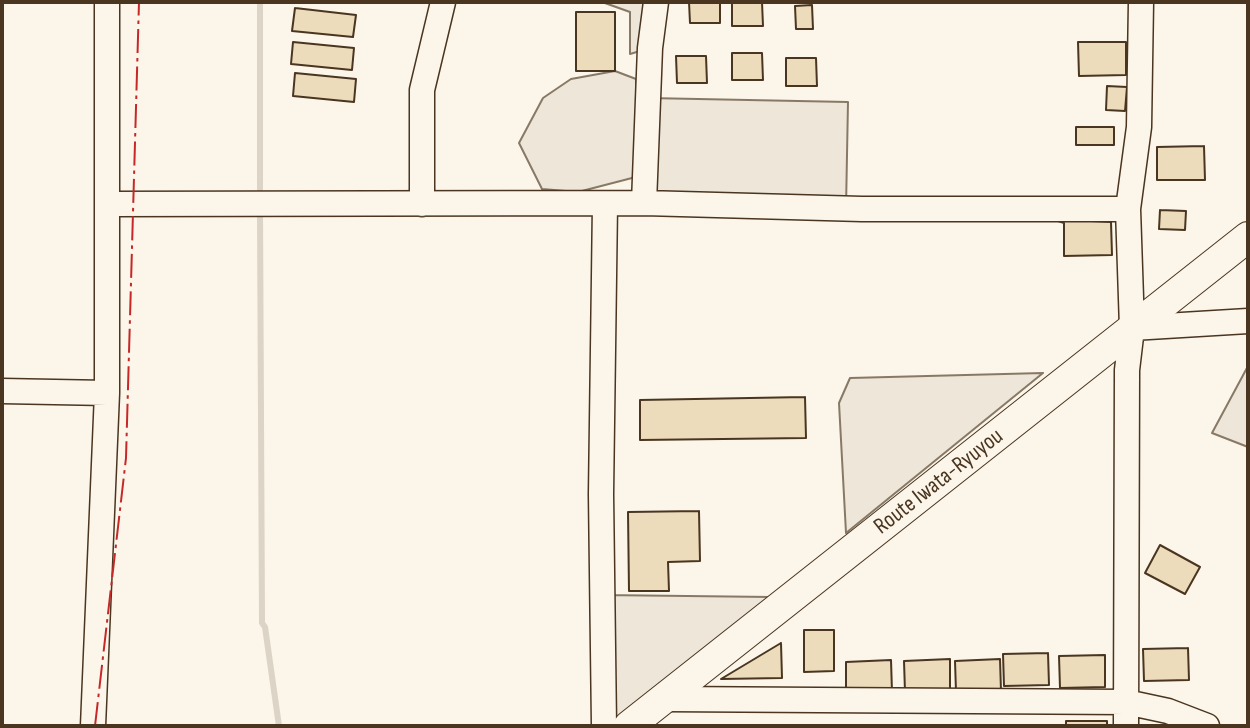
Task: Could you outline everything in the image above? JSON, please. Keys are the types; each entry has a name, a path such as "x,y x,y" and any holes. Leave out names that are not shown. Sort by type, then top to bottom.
{"main road":[{"name":"Route Iwata-Ryuyou","path":"629,726 1248,237"}],"street":[{"path":"93,726 107,393 107,2"},
{"path":"422,204 422,90 443,2"},
{"path":"645,203 650,48 656,2"},
{"path":"1126,726 1127,370 1132,328 1128,209 1139,127 1142,2"},
{"path":"107,204 645,203 862,209 1128,209"},
{"path":"604,726 601,494 606,204"},
{"path":"1132,328 1248,321"},
{"path":"2,391 107,393"},
{"path":"665,699 1126,702 1168,711 1207,726"}],"shaded area":[{"path":"602,2 656,2 650,48 630,54 630,12"},
{"path":"615,71 636,79 637,112 648,98 848,102 846,208 644,203 645,165 632,178 578,192 542,189 519,143 543,98 571,79"},
{"path":"1248,366 1248,447 1212,433"},
{"path":"1043,373 846,533 839,403 850,378"},
{"path":"602,595 771,597 612,724"}],"building":[{"path":"689,2 720,2 720,23 690,23"},
{"path":"732,2 762,2 763,26 732,26"},
{"path":"812,5 813,29 796,29 795,6"},
{"path":"295,8 356,15 353,37 292,31"},
{"path":"576,12 615,12 615,71 576,71"},
{"path":"293,42 354,48 352,70 291,64"},
{"path":"1078,42 1126,42 1126,75 1079,76"},
{"path":"732,53 762,53 763,80 732,80"},
{"path":"676,56 706,56 707,83 677,83"},
{"path":"786,58 816,58 817,86 786,86"},
{"path":"295,73 356,79 354,102 293,96"},
{"path":"1107,86 1127,87 1125,111 1106,110"},
{"path":"1076,127 1114,127 1114,145 1076,145"},
{"path":"1204,146 1205,180 1157,180 1157,147"},
{"path":"1160,210 1186,211 1185,230 1159,229"},
{"path":"1052,219 1111,222 1112,255 1064,256 1064,223"},
{"path":"805,397 806,438 640,440 640,400"},
{"path":"699,511 700,561 668,562 669,591 629,591 628,512"},
{"path":"1160,545 1200,567 1185,594 1145,573"},
{"path":"804,630 834,630 834,671 804,672"},
{"path":"781,643 782,678 721,679"},
{"path":"1188,648 1189,680 1144,681 1143,649"},
{"path":"1048,653 1049,685 1004,686 1003,654"},
{"path":"1105,655 1105,687 1060,688 1059,656"},
{"path":"950,659 950,691 905,692 904,661"},
{"path":"1000,659 1001,691 956,692 955,661"},
{"path":"891,660 892,692 846,693 846,662"},
{"path":"1066,721 1107,721 1107,726 1066,726"}],"waterway":[{"path":"260,2 260,199"},
{"path":"260,210 262,623 265,627 279,726"}],"power":[{"path":"95,726 126,458 139,2"}]}
